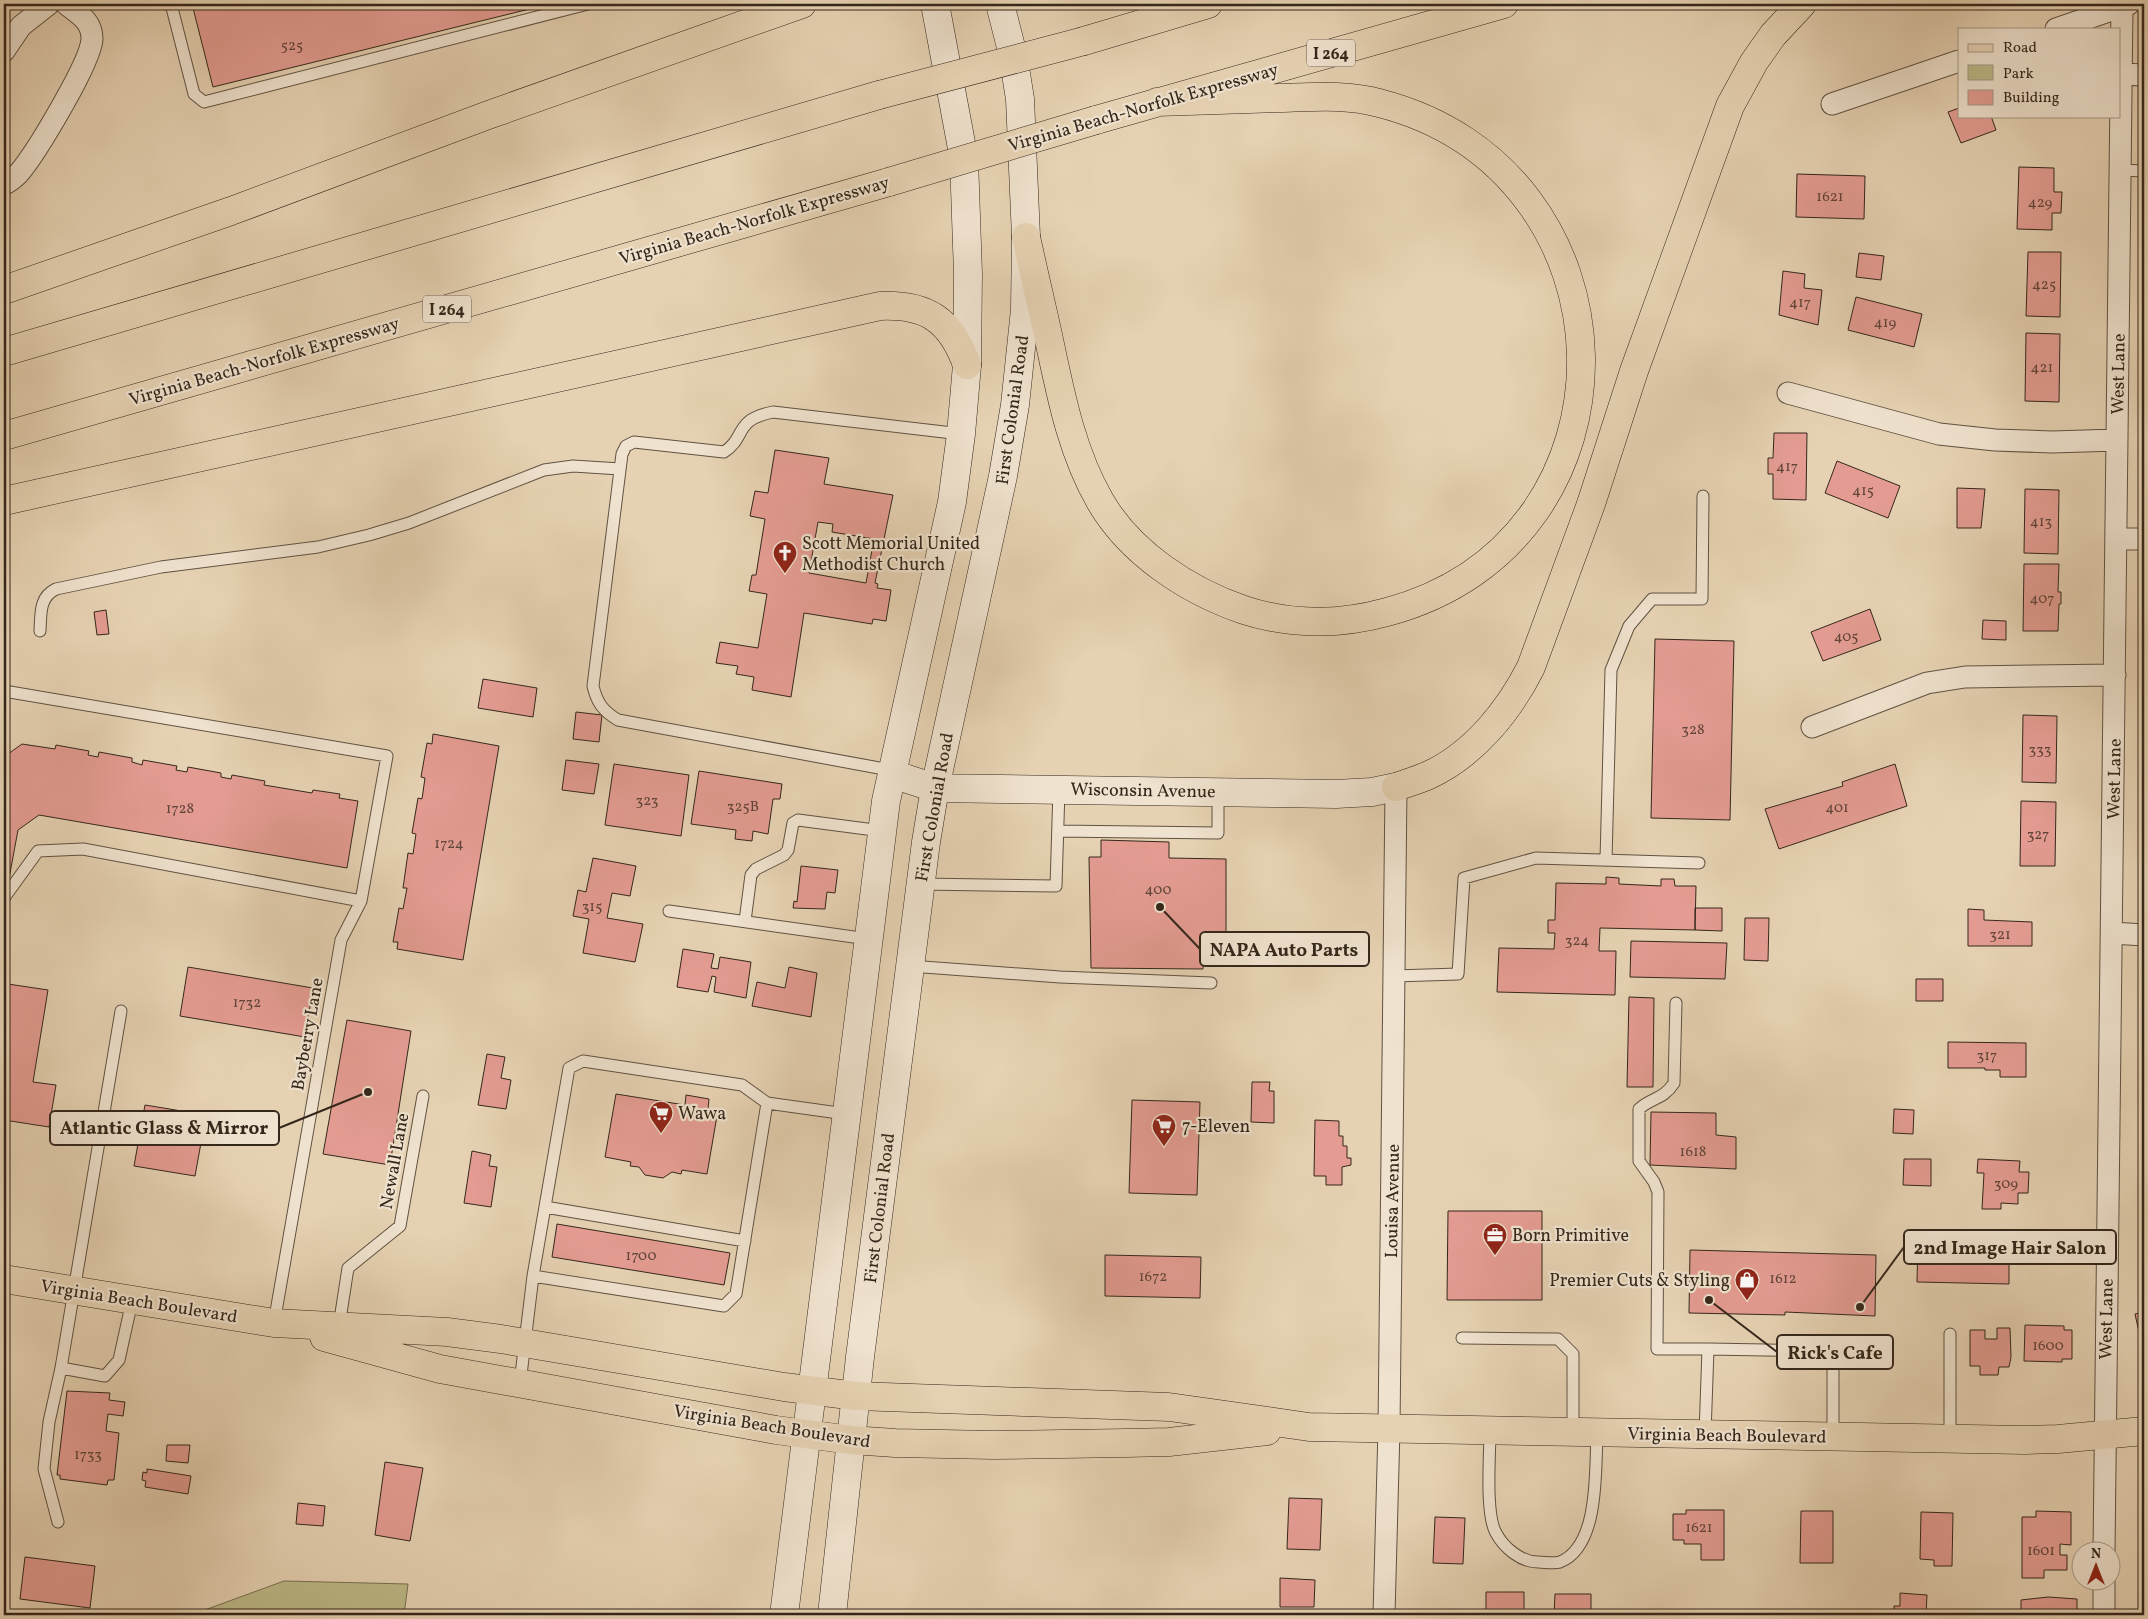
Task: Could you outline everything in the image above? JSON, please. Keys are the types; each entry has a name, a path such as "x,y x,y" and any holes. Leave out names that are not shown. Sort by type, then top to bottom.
{"main road":[{"path":"4,290 231,211 491,114 802,4"},
{"path":"784,1615 805,1434 882,831 892,774 952,502 962,434 967,365 968,265 964,159 934,4"},
{"name":"First Colonial Road","path":"832,1615 856,1396 910,966 935,788 1003,476 1012,423 1026,310 1026,236 1020,99 1013,55 1000,4"},
{"path":"4,352 880,95 1084,41 1208,4"},
{"name":"Virginia Beach-Norfolk Expressway","path":"4,436 889,182 1157,102 1504,4"},
{"path":"1396,787 1429,775 1452,762 1474,744 1500,717 1521,687 1531,667 1591,504 1634,372 1730,106 1754,62 1773,35 1802,4"},
{"path":"1026,236 1062,404 1080,460 1101,502 1115,523 1143,552 1182,582 1220,602 1256,614 1295,620 1334,621 1367,617 1408,606 1447,590 1476,572 1507,544 1534,512 1552,484 1567,451 1577,414 1582,376 1581,337 1575,299 1554,241 1530,202 1510,178 1481,152 1444,128 1410,112 1376,102 1324,97 1157,102"},
{"path":"4,501 880,306 901,305 921,310 936,317 947,326 961,350 967,365"},
{"name":"Wisconsin Avenue","path":"892,774 935,788 1218,790 1336,794 1372,792 1396,787"},
{"name":"Virginia Beach Boulevard","path":"4,1279 274,1323 447,1332 856,1396 1169,1407 1309,1427 1950,1439 2058,1439 2144,1431"},
{"name":"Virginia Beach Boulevard","path":"274,1323 440,1369 805,1434 851,1440 896,1444 1143,1443 1309,1427"}],"street":[{"path":"4,51 22,26 49,4"},
{"path":"4,184 18,174 39,145 63,104 90,48 92,37 88,22 79,12 66,4"},
{"path":"2059,28 2126,5"},
{"name":"West Lane","path":"2104,1542 2121,74 2126,5"},
{"path":"1832,104 1958,61"},
{"path":"2121,74 2144,75"},
{"path":"1788,393 1939,434 1995,440 2052,442 2117,440"},
{"path":"2116,539 2144,539"},
{"path":"1812,727 1927,683 1965,677 2115,675"},
{"name":"Louisa Avenue","path":"1384,1615 1389,1429 1396,787"},
{"path":"2112,933 2144,935"},
{"path":"2104,1592 2104,1615"}],"lane":[{"path":"171,4 194,94 204,102 588,4"},
{"path":"2120,170 2144,171"},
{"path":"892,774 879,768 618,720 606,712 597,701 593,686 622,454 626,446 634,442 724,452 731,447 745,424 758,415 773,412 962,434"},
{"path":"40,631 42,602 48,593 56,589 161,567 318,547 369,535 409,523 544,470 573,466 620,469"},
{"path":"1606,860 1611,670 1629,626 1652,599 1702,599 1703,496"},
{"name":"Bayberry Lane","path":"4,691 387,756 361,901 340,940 274,1323"},
{"path":"921,884 1056,886 1059,789"},
{"path":"1058,832 1218,833 1218,790"},
{"path":"745,921 751,875 756,869 784,855 788,850 793,822 798,820 882,831"},
{"path":"4,898 38,851 83,848 361,901"},
{"path":"1394,976 1458,974 1464,878 1536,858 1699,863"},
{"path":"669,911 868,939"},
{"path":"910,966 1060,976 1211,983"},
{"path":"1676,1002 1674,1083 1668,1093 1659,1099 1646,1102 1638,1109 1640,1161 1654,1182 1658,1192 1657,1349 1832,1351 1833,1437"},
{"path":"58,1522 44,1469 48,1422 61,1368 121,1012"},
{"path":"520,1383 533,1276 569,1068 583,1062 742,1085 767,1102 846,1114"},
{"name":"Newall Lane","path":"339,1326 348,1268 400,1226 423,1096"},
{"path":"533,1276 724,1306 736,1294 767,1102"},
{"path":"545,1207 745,1241"},
{"path":"61,1368 105,1376 119,1360 132,1301"},
{"path":"1950,1334 1950,1439"},
{"path":"1462,1338 1558,1339 1572,1354 1585,1433 1591,1520 1579,1548 1560,1562 1531,1562 1511,1552 1495,1532 1490,1513 1490,1431"},
{"path":"1706,1434 1708,1349"}],"green space":[{"path":"284,1581 408,1584 404,1615 191,1615"}],"building":[{"path":"192,4 550,4 213,87"},
{"path":"1958,108 1958,118 1992,118 1996,130 1961,143 1948,112"},
{"path":"2019,167 2054,168 2054,192 2062,192 2061,213 2052,213 2052,230 2017,229"},
{"path":"1797,174 1865,176 1864,219 1796,217"},
{"path":"2028,252 2061,252 2060,317 2026,316"},
{"path":"1859,253 1884,256 1881,280 1856,277"},
{"path":"1783,271 1805,274 1804,288 1822,290 1818,325 1779,315"},
{"path":"1856,297 1922,314 1914,347 1848,330"},
{"path":"2026,333 2060,334 2059,402 2025,401"},
{"path":"1774,433 1807,433 1806,500 1773,499 1773,474 1768,474 1768,458 1773,458"},
{"name":"Scott Memorial United Methodist Church","path":"775,450 829,458 824,484 893,495 875,583 878,584 877,588 891,590 886,621 873,619 872,624 804,613 791,697 752,690 754,677 736,674 738,666 716,663 720,642 758,648 767,594 749,591 752,575 756,575 765,519 750,516 755,491 768,493","holes":["818,522 833,524 832,532 874,539 866,583 809,573"]},
{"path":"1837,461 1900,486 1888,518 1825,493"},
{"path":"1957,488 1985,489 1981,528 1957,528"},
{"path":"2025,489 2059,490 2058,554 2024,553"},
{"path":"2024,564 2059,564 2058,592 2061,592 2061,604 2059,604 2058,631 2023,631"},
{"path":"6,608 8,632 4,632 4,609"},
{"path":"1870,609 1881,640 1823,661 1811,632"},
{"path":"106,610 109,634 97,635 94,612"},
{"path":"1983,620 2006,621 2006,640 1982,639"},
{"path":"1655,639 1734,641 1730,820 1651,818"},
{"path":"483,679 537,688 533,717 478,708"},
{"path":"576,712 602,715 599,742 573,739"},
{"path":"2023,715 2057,716 2056,783 2022,782"},
{"path":"433,734 499,746 463,960 397,949 398,942 393,942 399,908 403,909 407,888 403,888 408,853 413,854 416,834 412,833 418,798 422,799 425,778 421,777 427,743 432,744"},
{"path":"22,744 55,749 56,745 89,751 88,755 98,757 99,752 132,758 132,762 142,765 143,760 177,766 176,770 187,772 188,767 221,773 221,777 231,779 232,775 265,781 264,785 312,793 313,790 340,794 339,798 358,801 347,868 39,815 18,830 8,884 4,883 4,757"},
{"path":"566,760 599,764 594,794 562,790"},
{"path":"614,764 689,775 681,836 605,825"},
{"path":"1895,764 1907,806 1779,849 1765,809 1843,786 1842,782"},
{"path":"699,771 782,784 780,799 773,799 768,834 753,831 752,841 735,839 736,830 691,824"},
{"path":"2021,801 2056,802 2055,866 2020,866"},
{"path":"1101,840 1169,842 1169,858 1226,859 1226,946 1204,946 1203,969 1091,968 1089,857 1101,857"},
{"path":"593,858 636,866 630,896 612,893 607,918 643,924 635,962 583,953 589,919 573,916 578,890 586,892"},
{"path":"801,866 838,870 835,893 827,892 825,909 793,908 794,901 797,902"},
{"path":"1606,877 1619,878 1619,884 1661,886 1661,879 1674,879 1675,886 1696,886 1695,930 1600,928 1599,951 1616,951 1615,995 1497,992 1499,948 1554,949 1555,933 1548,933 1548,920 1555,920 1556,883 1606,884"},
{"path":"1695,908 1722,908 1722,931 1695,930"},
{"path":"1968,909 1984,910 1984,920 2032,922 2032,946 1968,946"},
{"path":"1745,918 1769,918 1768,961 1744,960"},
{"path":"1631,941 1727,943 1725,979 1630,977"},
{"path":"683,949 714,954 711,968 718,969 720,957 751,962 746,998 714,992 716,977 712,976 708,992 677,987"},
{"path":"188,967 313,988 305,1037 180,1016"},
{"path":"789,967 817,973 811,1017 752,1006 757,982 785,988"},
{"path":"1916,979 1943,979 1943,1001 1916,1001"},
{"path":"8,984 48,990 33,1082 56,1085 49,1127 4,1120 4,1011"},
{"path":"1629,997 1654,998 1653,1087 1627,1087"},
{"path":"347,1020 411,1031 390,1165 323,1154"},
{"path":"1948,1042 2026,1043 2026,1077 2000,1077 2000,1070 1985,1070 1985,1068 1948,1068"},
{"path":"487,1054 505,1057 501,1078 511,1080 506,1109 478,1105"},
{"path":"1252,1082 1270,1082 1269,1091 1274,1091 1274,1123 1251,1122"},
{"name":"Wawa","path":"616,1094 685,1105 686,1095 709,1099 708,1109 718,1110 707,1174 682,1170 681,1174 672,1172 663,1178 645,1175 639,1167 630,1166 631,1162 605,1157"},
{"name":"7-Eleven","path":"1132,1100 1200,1102 1197,1195 1129,1193"},
{"path":"145,1105 206,1115 195,1176 134,1166"},
{"path":"1894,1109 1914,1110 1913,1134 1893,1133"},
{"path":"1651,1112 1716,1113 1716,1135 1736,1137 1736,1169 1650,1165"},
{"path":"1315,1120 1339,1121 1339,1136 1343,1136 1343,1146 1347,1146 1347,1158 1351,1158 1351,1165 1342,1167 1342,1185 1326,1185 1326,1176 1314,1176"},
{"path":"472,1151 491,1155 489,1166 497,1167 491,1207 464,1203"},
{"path":"1904,1159 1931,1159 1931,1186 1903,1185"},
{"path":"1978,1159 2020,1161 2019,1172 2029,1172 2028,1193 2018,1193 2018,1204 2001,1203 2001,1209 1982,1209 1984,1173 1977,1173"},
{"name":"Born Primitive","path":"1448,1211 1542,1211 1542,1300 1447,1300"},
{"path":"557,1224 730,1253 724,1285 552,1257"},
{"path":"1918,1240 2009,1243 2009,1284 1917,1282"},
{"path":"1690,1250 1876,1255 1875,1316 1785,1312 1785,1315 1689,1313"},
{"path":"1105,1255 1201,1257 1200,1298 1105,1296"},
{"path":"2144,1312 2144,1350 2143,1350 2135,1314"},
{"path":"2025,1325 2064,1326 2064,1330 2072,1330 2072,1359 2062,1359 2062,1362 2024,1361"},
{"path":"1997,1328 2010,1328 2011,1357 2009,1367 1999,1367 1998,1375 1980,1375 1980,1366 1970,1366 1970,1330 1985,1330 1985,1339 1997,1339"},
{"path":"67,1391 110,1393 109,1400 125,1402 123,1416 108,1414 106,1431 119,1433 114,1480 108,1480 107,1485 60,1479 60,1475 57,1475"},
{"path":"167,1445 190,1445 188,1463 166,1461"},
{"path":"385,1462 423,1468 410,1541 375,1535"},
{"path":"147,1469 191,1476 188,1494 145,1487 146,1481 142,1480 143,1472 147,1473"},
{"path":"1289,1498 1322,1499 1320,1550 1287,1549"},
{"path":"298,1503 325,1506 323,1526 296,1524"},
{"path":"1686,1510 1724,1510 1724,1560 1701,1560 1701,1544 1684,1544 1684,1540 1673,1540 1673,1514 1686,1514"},
{"path":"1801,1511 1833,1511 1833,1563 1800,1563"},
{"path":"2036,1511 2071,1512 2070,1545 2060,1544 2060,1555 2067,1555 2067,1570 2044,1570 2044,1578 2022,1578 2022,1517 2036,1517"},
{"path":"1921,1512 1953,1513 1952,1566 1934,1566 1934,1560 1920,1559"},
{"path":"1435,1517 1465,1518 1463,1564 1433,1563"},
{"path":"25,1557 95,1566 90,1608 20,1599"},
{"path":"1280,1578 1315,1580 1314,1607 1280,1607"},
{"path":"1486,1592 1524,1592 1524,1615 1486,1615"},
{"path":"1900,1593 1927,1595 1926,1615 1894,1614 1894,1606 1900,1606"},
{"path":"1555,1594 1591,1594 1591,1615 1554,1615"},
{"path":"2048,1597 2077,1599 2077,1615 2021,1615 2021,1600"}],"place":[{"name":"Scott Memorial United Methodist Church","path":"785,574"},
{"name":"NAPA Auto Parts","path":"1160,907"},
{"name":"Atlantic Glass & Mirror","path":"368,1092"},
{"name":"Wawa","path":"661,1134"},
{"name":"7-Eleven","path":"1164,1147"},
{"name":"Born Primitive","path":"1495,1256"},
{"name":"Rick's Cafe","path":"1709,1300"},
{"name":"Premier Cuts & Styling","path":"1747,1301"},
{"name":"2nd Image Hair Salon","path":"1860,1307"}]}
